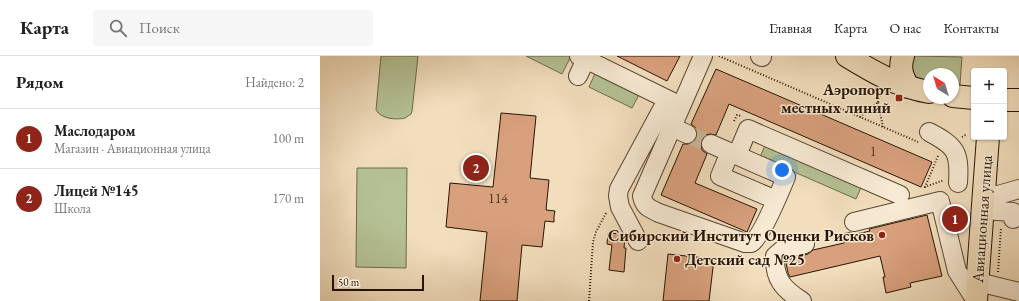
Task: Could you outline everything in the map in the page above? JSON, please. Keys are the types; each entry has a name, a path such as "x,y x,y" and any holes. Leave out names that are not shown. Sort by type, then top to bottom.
{"main road":[{"path":"847,56 872,71 908,87 923,91"},
{"path":"903,56 900,63 902,76 908,87"},
{"path":"959,97 971,98"},
{"path":"1007,100 1019,100"},
{"name":"Авиационная улица","path":"979,140 995,209 982,293"}],"lane":[{"path":"638,241 620,207 618,196 619,189 703,56"},
{"path":"578,76 582,58 674,103"},
{"path":"674,103 680,130 642,196 643,204 659,213 745,243 751,243 756,239 764,224 786,177 711,144"},
{"path":"776,200 720,176 748,129 900,195"},
{"path":"924,137 945,140 954,148 957,159 958,176 986,172"},
{"path":"995,209 998,195 1019,188"},
{"path":"854,222 940,201 957,271 982,293 1019,292"},
{"path":"751,243 763,255 775,256 782,250 805,244"},
{"path":"775,256 775,266 779,280 783,287 796,300"}],"path":[{"path":"719,56 883,127 924,137"},
{"path":"880,96 878,102 883,127"},
{"path":"860,117 878,102"},
{"path":"958,176 925,187 940,152 950,145 971,138"},
{"path":"589,301 593,242 596,232 619,189"},
{"path":"982,293 995,209"}],"green space":[{"path":"381,56 418,56 412,111 411,114 405,118 397,119 385,117 376,110"},
{"path":"526,56 571,56 562,74"},
{"path":"915,56 962,57 960,84 959,68 923,68 923,80 920,80 913,74 911,60"},
{"path":"597,69 641,91 632,108 589,87"},
{"path":"767,141 863,183 856,199 760,157"},
{"path":"357,168 407,168 406,268 356,267"}],"building":[{"path":"617,56 680,56 667,81"},
{"path":"716,69 932,162 921,187 729,104 716,135 705,135 701,140 702,150 707,154 695,183 757,209 747,232 661,195 683,144 693,143 697,138 696,128 691,124"},
{"path":"501,113 536,116 530,178 549,180 546,210 555,211 554,222 545,221 542,247 522,245 517,301 480,301 487,232 446,227 450,183 493,187"},
{"path":"953,210 960,210 959,228 957,228"},
{"path":"927,215 942,276 910,283 911,287 886,293 883,277 885,277 880,256 790,277 788,273 786,263 787,260 808,254 813,250 844,243 842,234 851,232 852,235 870,231 869,229"},
{"path":"608,233 623,234 625,238 624,248 626,248 624,272 609,270 612,245 607,244"},
{"path":"668,254 714,259 709,301 663,301"}],"tunnel":[{"path":"687,134 711,144"}],"place":[{"name":"Аэропорт местных линий","path":"899,98"},
{"name":"Лицей №145","path":"476,168"},
{"name":"Маслодаром","path":"955,219"},
{"name":"Сибирский Институт Оценки Рисков","path":"882,235"},
{"name":"Детский сад №25","path":"677,259"}]}
